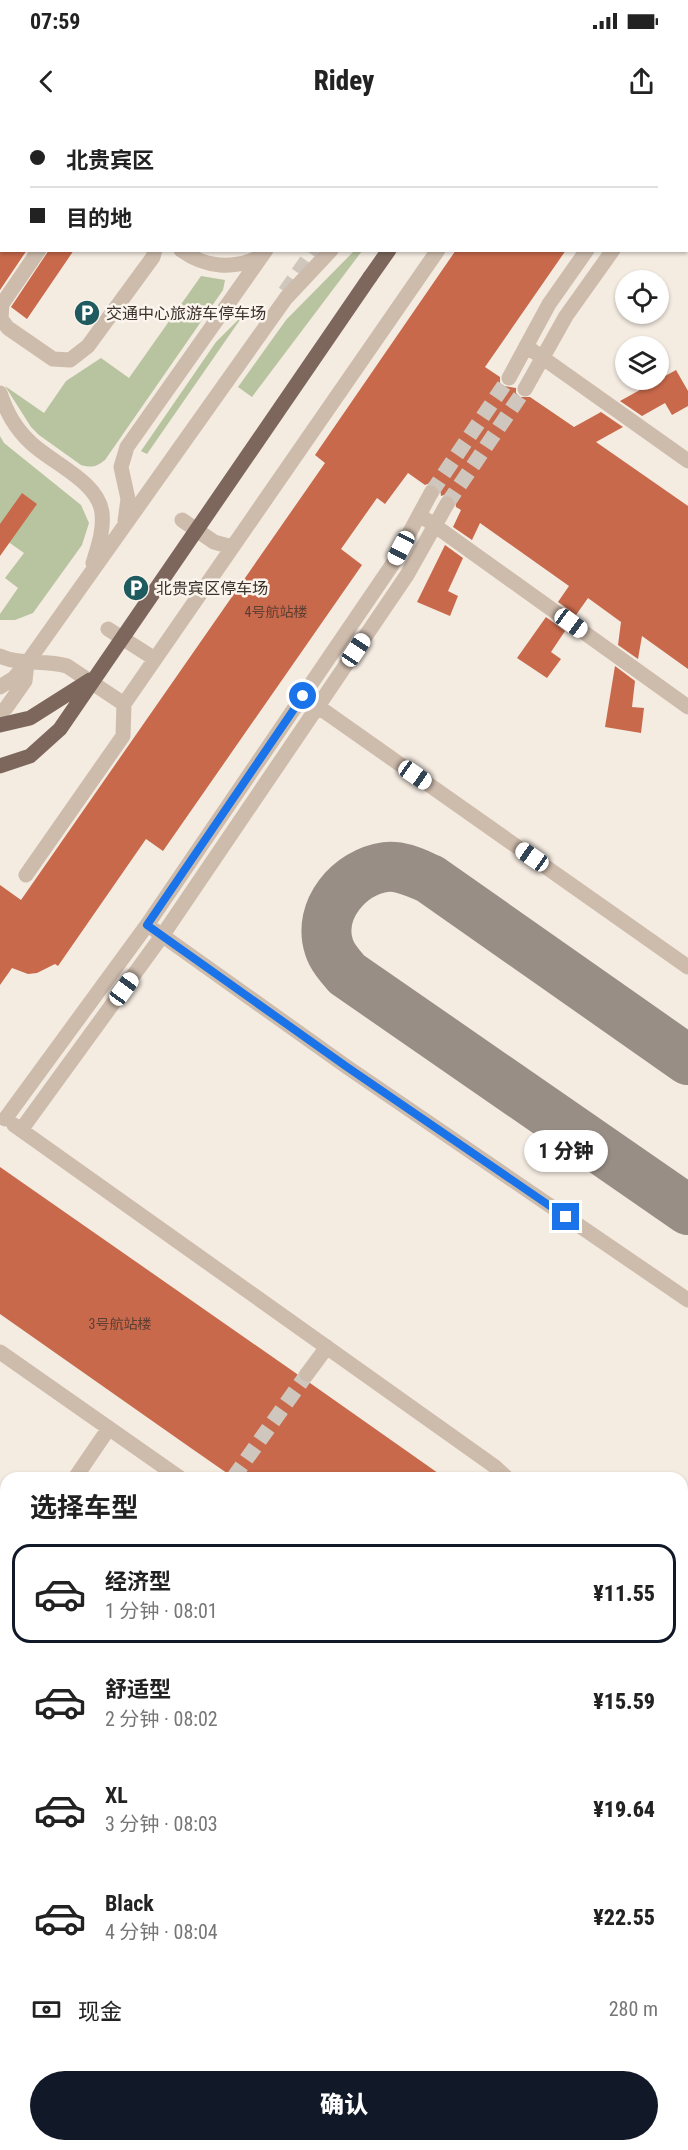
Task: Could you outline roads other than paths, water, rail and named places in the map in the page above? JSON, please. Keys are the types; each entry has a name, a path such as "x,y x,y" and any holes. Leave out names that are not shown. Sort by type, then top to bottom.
{"main road":[{"path":"0,765 30,756 60,729 388,252"},
{"path":"0,725 30,717 98,674"}],"lane":[{"path":"38,252 1,305 0,319 8,328 53,359 70,360 88,346 153,257 154,252"},
{"path":"184,252 194,259 221,266 239,266 264,254"},
{"path":"0,687 14,678 27,663 286,298 329,252"},
{"path":"26,875 123,736 124,704 437,252"},
{"path":"509,378 549,304 586,252"},
{"path":"525,389 566,316 612,252"},
{"path":"125,524 128,500 121,467 128,447 264,254"},
{"path":"526,346 688,461"},
{"path":"0,393 9,417 19,430 33,445 79,479 96,496 102,512 101,534 90,574"},
{"path":"431,493 392,565 147,925 2,1118 500,1472"},
{"path":"21,1130 162,936 407,575 447,504"},
{"path":"419,514 688,706"},
{"path":"182,520 214,542 232,547"},
{"path":"108,628 155,659"},
{"path":"0,656 27,663 45,662 67,666 124,704"},
{"path":"0,712 6,708 25,681 27,663"},
{"path":"303,696 688,967"},
{"path":"147,925 347,1067 688,1300"},
{"path":"307,1374 327,1347"},
{"path":"0,1353 171,1472"},
{"path":"79,1472 109,1428"}],"tunnel":[{"path":"285,292 313,252"},
{"path":"431,493 509,378"},
{"path":"447,504 525,389"},
{"path":"237,1472 307,1374"}],"place":[{"name":"交通中心旅游车停车场","path":"87,313"},
{"name":"北贵宾区停车场","path":"136,588"}]}
